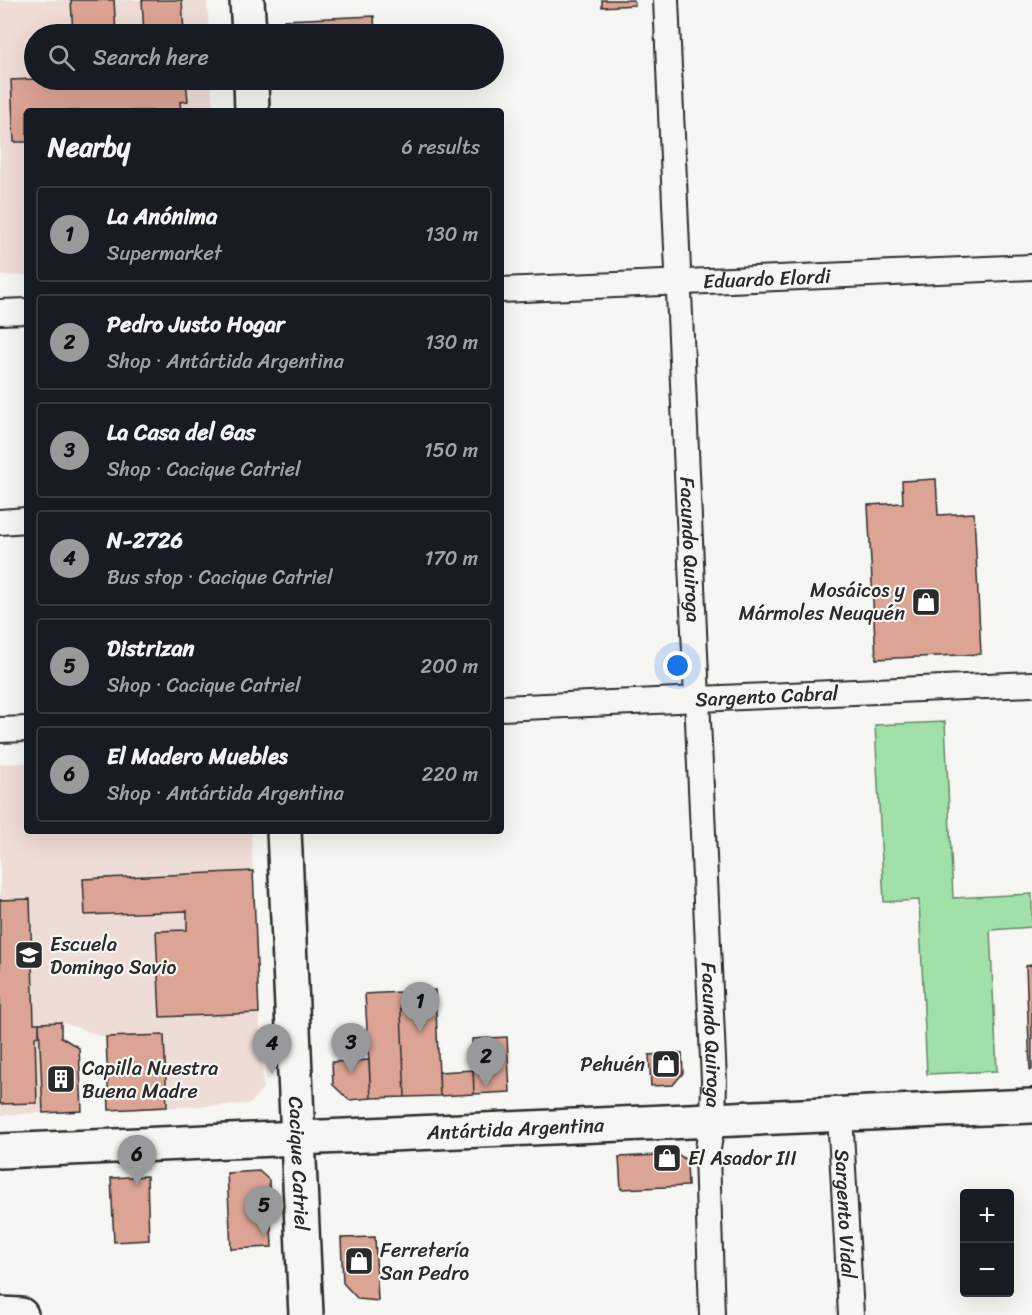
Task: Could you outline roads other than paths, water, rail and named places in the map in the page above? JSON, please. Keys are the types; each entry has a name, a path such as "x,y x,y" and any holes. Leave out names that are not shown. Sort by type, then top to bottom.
{"main road":[{"path":"247,0 248,24"},
{"path":"251,90 252,108"},
{"name":"Cacique Catriel","path":"284,834 306,1315"},
{"name":"Antártida Argentina","path":"0,1151 1032,1106"},
{"path":"0,1314 21,1315"}],"street":[{"name":"Facundo Quiroga","path":"666,0 714,1081 713,1120 707,1154 712,1315"},
{"name":"Eduardo Elordi","path":"504,290 1032,267"},
{"path":"0,312 24,311"},
{"path":"0,522 24,520"},
{"name":"Sargento Cabral","path":"504,708 1032,684"},
{"path":"0,730 24,729"},
{"name":"Sargento Vidal","path":"840,1114 851,1315"}],"place":[{"name":"Mosáicos y Mármoles Neuquén","path":"926,602"},
{"name":"Escuela Domingo Savio","path":"29,955"},
{"name":"La Anónima","path":"420,1032"},
{"name":"Pehuén","path":"666,1064"},
{"name":"La Casa del Gas","path":"351,1073"},
{"name":"N-2726","path":"272,1074"},
{"name":"Capilla Nuestra Buena Madre","path":"61,1079"},
{"name":"Pedro Justo Hogar","path":"486,1087"},
{"name":"El Asador III","path":"667,1158"},
{"name":"El Madero Muebles","path":"137,1185"},
{"name":"Distrizan","path":"264,1236"},
{"name":"Ferretería San Pedro","path":"359,1261"}]}
